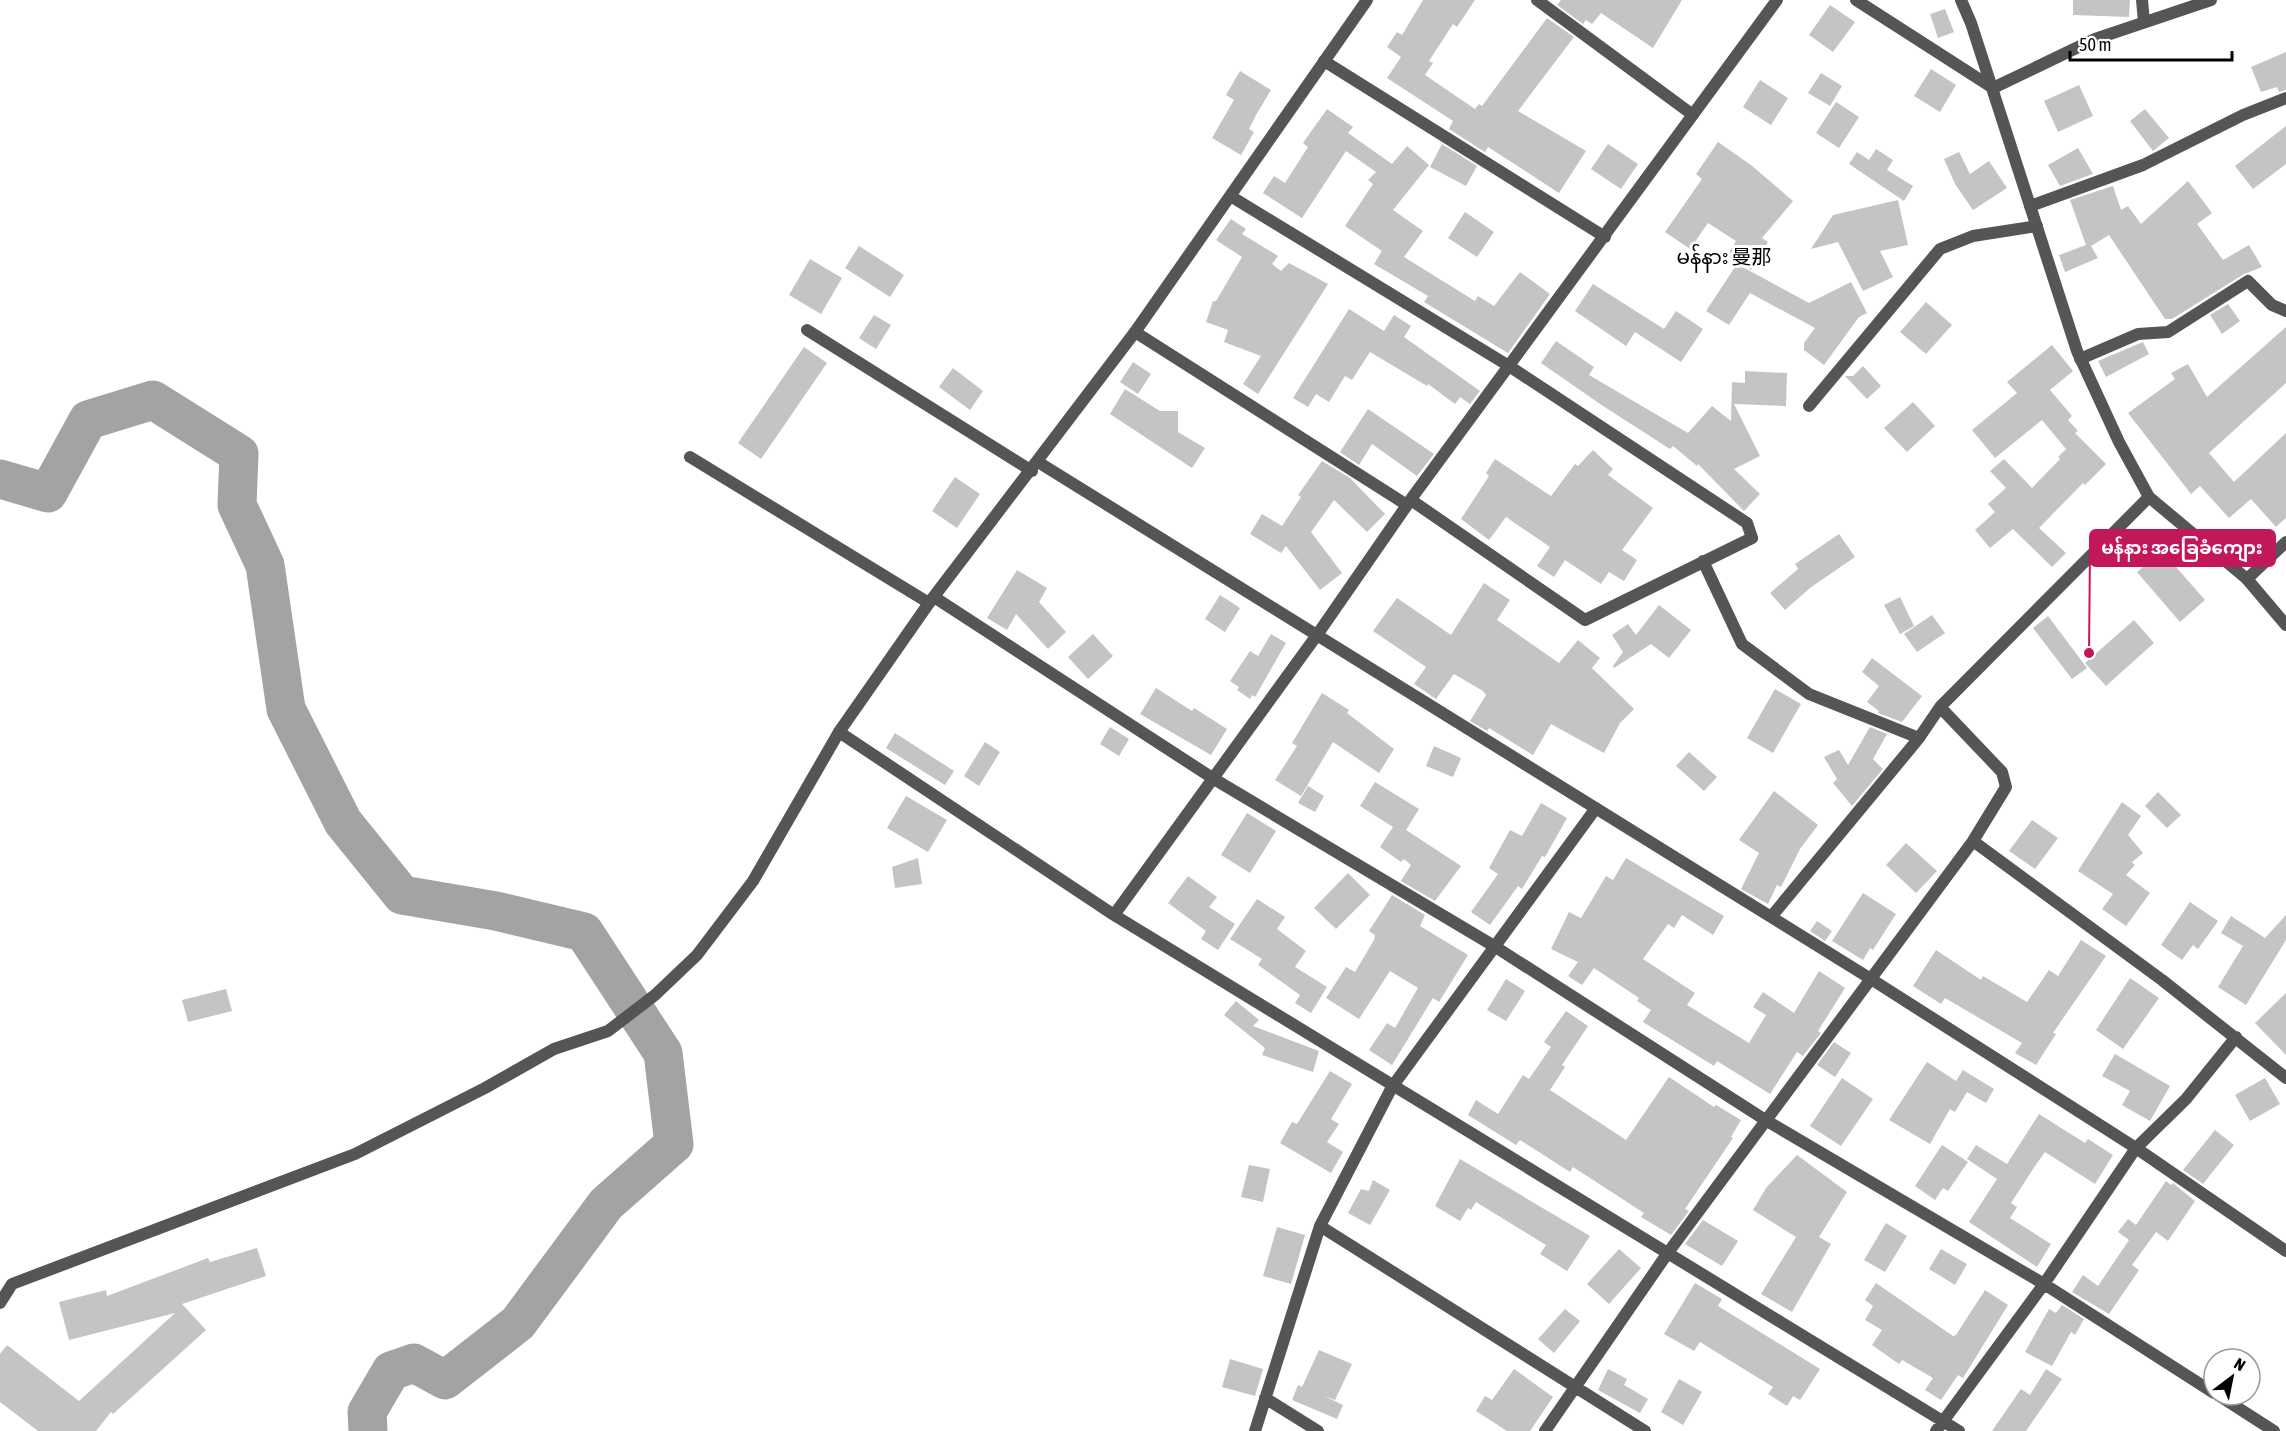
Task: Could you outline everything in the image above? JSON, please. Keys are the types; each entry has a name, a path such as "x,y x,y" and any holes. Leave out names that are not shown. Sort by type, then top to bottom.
{"street":[{"path":"0,1303 12,1284 355,1154 485,1088 554,1049 608,1031 655,995 697,955 753,881 838,732 932,600 1135,332 1232,197 1367,0"},
{"path":"1537,0 1693,116"},
{"path":"1114,915 1317,635 1409,502 1777,0"},
{"path":"1856,0 1993,88"},
{"path":"1961,0 1971,22 1993,88 2080,359 2119,442 2149,497 2247,579 2286,625"},
{"path":"2142,0 2144,22"},
{"path":"1993,88 2095,39 2211,0"},
{"path":"1324,61 1605,237"},
{"path":"2030,206 2143,165 2243,115 2286,98"},
{"path":"1135,332 1409,502 1585,620 1752,538 1747,524 1509,366 1232,197"},
{"path":"1809,406 1940,249 1973,236 2037,226"},
{"path":"2080,359 2138,334 2168,332 2248,281 2272,305 2286,311"},
{"path":"807,330 1317,635 1871,979 2136,1148 2286,1251"},
{"path":"690,457 932,600 1214,779 1494,946 1767,1121 2044,1284 2202,1385"},
{"path":"1771,917 1919,738 1940,707 2149,497"},
{"path":"2247,579 2286,542"},
{"path":"1703,561 1742,644 1809,694 1919,738"},
{"path":"1545,1431 1667,1254 1973,841 2006,787 2002,772 1940,707"},
{"path":"838,732 1114,915 1667,1254 1940,1426 1959,1431"},
{"path":"1255,1431 1320,1226 1392,1087 1596,808"},
{"path":"1973,841 2236,1037 2286,1078"},
{"path":"1940,1426 2044,1284 2136,1148 2186,1099 2236,1037"},
{"path":"1320,1226 1645,1431"},
{"path":"1265,1398 1318,1431"},
{"path":"2236,1407 2274,1431"}],"building":[{"path":"1423,0 1475,0 1457,27 1453,24 1429,61 1433,63 1425,75 1475,109 1479,104 1482,106 1547,18 1574,37 1518,111 1586,151 1559,193 1488,147 1485,152 1449,129 1453,121 1387,78 1401,57 1387,47 1397,32 1402,35"},
{"path":"1561,0 1682,0 1653,48 1601,13 1592,24 1586,20 1583,24 1557,5"},
{"path":"2073,0 2130,0 2129,17 2073,15"},
{"path":"1830,5 1855,22 1833,52 1809,35"},
{"path":"1945,9 1954,32 1938,38 1930,14"},
{"path":"2286,52 2286,90 2279,92 2277,87 2261,92 2251,67"},
{"path":"1931,69 1956,85 1940,112 1914,96"},
{"path":"1240,71 1271,90 1249,129 1254,132 1241,155 1212,138 1234,100 1226,95"},
{"path":"1821,73 1842,86 1830,106 1808,93"},
{"path":"1760,80 1788,98 1771,125 1743,107"},
{"path":"2079,85 2093,116 2058,132 2044,101"},
{"path":"1836,102 1859,117 1839,148 1816,133"},
{"path":"1327,109 1353,127 1348,133 1392,164 1407,146 1429,165 1393,210 1423,231 1404,257 1475,301 1478,296 1494,306 1520,272 1550,294 1508,353 1424,302 1428,296 1374,264 1382,251 1345,226 1373,184 1368,180 1376,172 1346,151 1302,218 1263,193 1274,176 1285,183 1308,147 1303,143"},
{"path":"2145,109 2169,138 2153,151 2130,121"},
{"path":"2286,126 2286,164 2253,189 2235,166"},
{"path":"1718,142 1751,165 1793,201 1762,238 1768,242 1751,270 1727,256 1736,241 1708,223 1690,249 1665,232 1702,179 1696,174"},
{"path":"1442,144 1477,166 1466,186 1430,167"},
{"path":"1608,144 1638,164 1621,189 1591,169"},
{"path":"2078,148 2093,174 2060,186 2048,165"},
{"path":"1876,149 1893,160 1887,170 1913,186 1904,201 1849,164 1857,152 1869,160"},
{"path":"1959,152 1970,174 1989,161 2007,188 1973,210 1955,184 1944,159"},
{"path":"2188,181 2212,213 2197,224 2223,260 2249,245 2262,267 2244,274 2172,319 2165,319 2109,235 2091,246 2098,258 2065,272 2059,255 2086,245 2070,200 2113,186 2121,210 2128,206 2141,224"},
{"path":"1898,200 1908,245 1880,251 1893,277 1863,291 1838,242 1811,249 1833,215"},
{"path":"1465,212 1494,232 1477,257 1448,238"},
{"path":"1231,219 1246,229 1242,234 1278,256 1272,264 1281,271 1289,263 1328,284 1258,394 1243,384 1261,356 1224,342 1228,330 1206,322 1213,301 1216,301 1242,257 1216,240"},
{"path":"859,246 904,275 890,297 845,268"},
{"path":"810,259 842,278 821,314 789,295"},
{"path":"1737,264 1809,303 1851,282 1867,313 1859,317 1824,365 1804,350 1804,343 1815,328 1750,293 1729,325 1706,311"},
{"path":"1593,284 1664,329 1676,311 1703,329 1681,362 1635,332 1626,346 1575,311"},
{"path":"1926,302 1952,325 1926,354 1900,332"},
{"path":"2228,304 2240,321 2222,334 2210,315"},
{"path":"1349,309 1384,331 1394,315 1411,326 1404,337 1480,391 1470,404 1460,397 1455,404 1428,384 1427,386 1370,352 1352,380 1345,376 1329,402 1316,394 1308,407 1293,398"},
{"path":"874,315 891,325 876,349 859,338"},
{"path":"2286,327 2286,383 2209,453 2234,482 2286,433 2286,518 2276,527 2251,499 2229,518 2200,486 2191,494 2128,413 2175,379 2171,373 2188,364 2207,397"},
{"path":"1556,341 1594,367 1589,375 1688,433 1712,406 1731,421 1732,382 1745,383 1745,371 1787,373 1786,406 1734,404 1760,456 1734,469 1760,494 1744,511 1698,464 1697,466 1673,446 1670,449 1603,406 1541,363"},
{"path":"2143,342 2149,354 2106,377 2098,361"},
{"path":"2052,345 2073,371 2050,390 2072,416 2068,420 2078,431 2075,433 2106,464 2085,485 2083,483 2039,528 2066,553 2052,567 2013,529 1990,548 1975,530 1995,512 1988,504 2006,488 1990,471 2004,459 2032,488 2060,459 2058,457 2066,449 2042,420 1995,458 1972,430 2017,393 2007,382"},
{"path":"804,347 827,363 761,459 738,443"},
{"path":"1133,362 1151,374 1138,394 1120,382"},
{"path":"1863,366 1881,386 1867,399 1845,376 1853,376"},
{"path":"953,368 983,391 970,410 939,387"},
{"path":"1125,389 1160,411 1178,411 1178,432 1205,448 1192,468 1110,414"},
{"path":"1913,402 1935,426 1907,452 1884,428"},
{"path":"1368,409 1434,454 1417,476 1372,444 1359,465 1340,452"},
{"path":"1593,450 1613,469 1608,475 1653,508 1622,550 1637,560 1624,581 1609,572 1601,584 1565,560 1554,577 1537,566 1550,547 1506,517 1489,540 1461,519 1489,476 1486,473 1495,459 1551,496 1575,464 1578,466"},
{"path":"1322,461 1350,478 1385,514 1367,532 1334,500 1311,532 1342,573 1320,590 1286,546 1281,553 1250,534 1262,514 1282,526 1301,497 1298,495"},
{"path":"955,477 980,494 957,528 932,511"},
{"path":"1839,534 1855,557 1810,588 1785,610 1770,593 1798,569 1795,564"},
{"path":"2162,551 2205,600 2180,622 2137,572"},
{"path":"1017,570 1047,588 1039,602 1066,632 1048,649 1016,614 1007,630 987,618"},
{"path":"1484,583 1510,600 1497,620 1559,663 1578,640 1600,658 1592,668 1634,709 1620,723 1604,753 1551,724 1533,755 1489,728 1487,731 1470,721 1486,695 1483,691 1454,674 1436,699 1414,684 1426,667 1373,631 1397,598 1451,635"},
{"path":"1220,595 1240,608 1225,632 1205,619"},
{"path":"1900,597 1914,626 1900,634 1884,605"},
{"path":"1659,605 1691,630 1669,658 1651,644 1614,668 1613,666 1623,652 1612,635 1628,624 1636,635"},
{"path":"1932,615 1945,633 1917,652 1904,634"},
{"path":"2048,616 2087,668 2072,679 2033,628"},
{"path":"2134,620 2154,643 2106,686 2085,663"},
{"path":"1093,634 1113,656 1088,679 1068,657"},
{"path":"1271,634 1286,643 1255,697 1252,695 1250,699 1237,690 1239,687 1230,681 1250,651 1258,656"},
{"path":"1872,658 1922,696 1902,722 1878,713 1879,711 1867,702 1879,686 1862,672"},
{"path":"1156,688 1192,711 1194,708 1227,729 1211,755 1140,714"},
{"path":"1775,689 1801,704 1773,753 1747,738"},
{"path":"1322,693 1349,710 1347,713 1394,749 1379,773 1333,742 1301,796 1275,780 1297,746 1292,743"},
{"path":"1110,727 1129,739 1119,756 1100,744"},
{"path":"1870,727 1887,734 1873,759 1883,769 1852,806 1833,783 1837,779 1824,757 1839,750 1848,765"},
{"path":"895,733 954,771 945,785 886,748"},
{"path":"985,742 1000,752 979,786 964,776"},
{"path":"1434,746 1461,758 1453,777 1426,766"},
{"path":"1689,752 1717,777 1704,791 1676,766"},
{"path":"1375,782 1419,809 1406,830 1461,866 1435,901 1401,881 1411,865 1404,859 1401,862 1380,847 1393,827 1360,806"},
{"path":"1308,786 1324,796 1315,812 1298,803"},
{"path":"1774,791 1818,825 1800,849 1781,887 1777,885 1768,904 1741,889 1759,853 1739,840"},
{"path":"2158,792 2181,815 2167,828 2145,806"},
{"path":"906,796 947,820 928,852 887,828"},
{"path":"2122,802 2141,816 2128,835 2143,853 2132,862 2135,865 2126,875 2150,893 2126,926 2102,909 2113,894 2078,871"},
{"path":"1541,803 1567,818 1545,857 1542,856 1522,889 1518,886 1490,925 1471,912 1498,874 1489,868 1510,830 1522,836"},
{"path":"1247,813 1276,831 1250,873 1221,855"},
{"path":"2032,820 2058,838 2035,869 2009,851"},
{"path":"1906,843 1937,871 1916,893 1886,865"},
{"path":"918,858 922,884 895,888 892,867"},
{"path":"1626,858 1724,916 1713,935 1682,915 1674,928 1668,924 1643,959 1695,993 1687,1005 1749,1043 1766,1015 1753,1007 1763,992 1794,1013 1819,971 1845,988 1818,1031 1821,1033 1803,1056 1797,1052 1770,1094 1717,1061 1714,1066 1643,1022 1651,1010 1637,1001 1639,998 1594,968 1582,985 1568,976 1578,962 1551,949 1569,912 1581,918 1606,876 1613,880"},
{"path":"1348,873 1370,895 1336,929 1314,908"},
{"path":"1188,876 1217,897 1209,907 1235,924 1218,950 1201,939 1206,931 1168,903"},
{"path":"1863,893 1896,914 1873,950 1870,948 1863,960 1832,941"},
{"path":"1392,895 1425,915 1420,926 1468,955 1439,1002 1433,998 1392,1065 1369,1050 1387,1023 1395,1028 1418,988 1390,971 1359,1019 1326,998 1346,967 1355,972 1374,940 1375,935 1369,931"},
{"path":"1257,899 1285,917 1277,929 1306,951 1295,967 1327,987 1311,1013 1295,1003 1300,995 1258,965 1262,959 1230,939"},
{"path":"2190,902 2218,921 2198,949 2193,945 2182,960 2161,945"},
{"path":"2286,915 2286,940 2246,1005 2218,987 2243,946 2221,933 2231,916 2265,938"},
{"path":"1817,921 1832,931 1825,941 1810,931"},
{"path":"2081,940 2106,956 2053,1033 2056,1034 2036,1065 2015,1053 2022,1043 1945,998 1941,1004 1913,986 1936,950 1981,980 1983,976 2027,1002 2049,970 2058,976"},
{"path":"2130,978 2159,998 2123,1049 2096,1030"},
{"path":"1506,979 1525,991 1506,1021 1487,1010"},
{"path":"226,989 232,1011 188,1022 182,1000"},
{"path":"2286,993 2286,1055 2255,1023"},
{"path":"1236,1001 1259,1020 1253,1026 1319,1051 1313,1072 1262,1055 1265,1048 1224,1015"},
{"path":"1566,1011 1588,1026 1562,1065 1565,1067 1550,1090 1626,1140 1669,1077 1714,1107 1716,1105 1741,1120 1731,1137 1733,1138 1685,1209 1689,1211 1671,1235 1641,1217 1644,1213 1573,1167 1570,1172 1520,1140 1516,1145 1468,1115 1476,1100 1498,1114 1523,1075 1529,1079 1551,1047 1544,1042"},
{"path":"1834,1042 1851,1053 1835,1077 1817,1065"},
{"path":"2115,1054 2170,1086 2150,1121 2122,1105 2130,1091 2102,1076"},
{"path":"1927,1062 1956,1081 1963,1070 1994,1089 1986,1103 1967,1092 1955,1112 1950,1109 1930,1144 1889,1120"},
{"path":"1330,1071 1352,1084 1331,1119 1339,1124 1327,1142 1343,1152 1331,1173 1280,1143 1292,1122 1297,1124"},
{"path":"1842,1078 1873,1099 1841,1146 1810,1126"},
{"path":"2265,1078 2280,1104 2250,1121 2235,1095"},
{"path":"2039,1114 2085,1143 2088,1139 2113,1155 2095,1184 2045,1152 2035,1166 2011,1203 2017,1207 2010,1218 2051,1244 2037,1267 1969,1222 1997,1179 1967,1159 1976,1145 2007,1164"},
{"path":"2215,1130 2234,1145 2203,1184 2183,1170"},
{"path":"1942,1145 1968,1162 1948,1191 1943,1188 1935,1200 1915,1186"},
{"path":"1797,1155 1847,1192 1819,1237 1831,1244 1792,1312 1761,1294 1796,1237 1753,1210 1766,1188"},
{"path":"1460,1159 1590,1236 1567,1271 1540,1254 1546,1245 1476,1202 1471,1210 1468,1208 1460,1221 1435,1206"},
{"path":"1249,1165 1270,1169 1263,1202 1241,1197"},
{"path":"1373,1180 1390,1190 1370,1225 1348,1213 1361,1189 1369,1191"},
{"path":"2166,1181 2171,1185 2173,1183 2195,1201 2168,1241 2156,1232 2132,1265 2139,1270 2109,1314 2072,1292 2083,1275 2098,1286 2129,1240 2118,1232 2128,1219 2136,1225"},
{"path":"1703,1220 1738,1241 1722,1266 1685,1244"},
{"path":"1886,1223 1907,1236 1885,1272 1864,1260"},
{"path":"1277,1227 1305,1235 1291,1284 1263,1276"},
{"path":"257,1248 266,1276 182,1304 206,1330 113,1414 111,1412 96,1431 38,1431 0,1402 0,1354 7,1345 79,1401 175,1313 69,1340 59,1302 106,1290 107,1296 208,1258 210,1262"},
{"path":"1619,1249 1641,1268 1609,1304 1587,1284"},
{"path":"1941,1249 1967,1264 1955,1285 1929,1269"},
{"path":"1695,1283 1722,1299 1718,1306 1820,1369 1800,1400 1793,1396 1787,1406 1768,1394 1773,1387 1700,1342 1694,1351 1664,1334"},
{"path":"1876,1283 1953,1336 1956,1335 1985,1290 2008,1305 1963,1378 1958,1375 1941,1400 1925,1390 1933,1378 1902,1360 1899,1364 1872,1345 1882,1330 1865,1320 1873,1306 1865,1300"},
{"path":"2062,1305 2084,1319 2075,1335 2071,1332 2052,1366 2025,1352 2049,1309 2056,1313"},
{"path":"1565,1309 1580,1321 1554,1353 1538,1339"},
{"path":"1319,1350 1352,1364 1335,1400 1324,1396 1343,1405 1337,1419 1292,1400 1298,1385 1302,1387"},
{"path":"1230,1359 1263,1369 1255,1396 1222,1387"},
{"path":"1514,1369 1553,1397 1530,1431 1507,1431 1476,1411 1485,1396 1492,1400"},
{"path":"1608,1369 1627,1379 1624,1385 1648,1399 1640,1413 1598,1390"},
{"path":"2046,1369 2062,1379 2026,1431 1992,1431 2021,1389 2030,1395"},
{"path":"1679,1379 1702,1392 1683,1425 1661,1412"}],"waterway":[{"path":"0,479 48,493 88,420 153,400 239,454 237,505 265,565 286,709 343,822 402,895 496,911 584,932 663,1053 674,1144 606,1204 518,1323 445,1380 414,1363 391,1371 367,1412 368,1431"}],"place":[{"name":"မန်နား အခြေခံကျေား","path":"2089,653"}],"district":[{"name":"မန်နား 曼那","path":"1724,257"}]}
